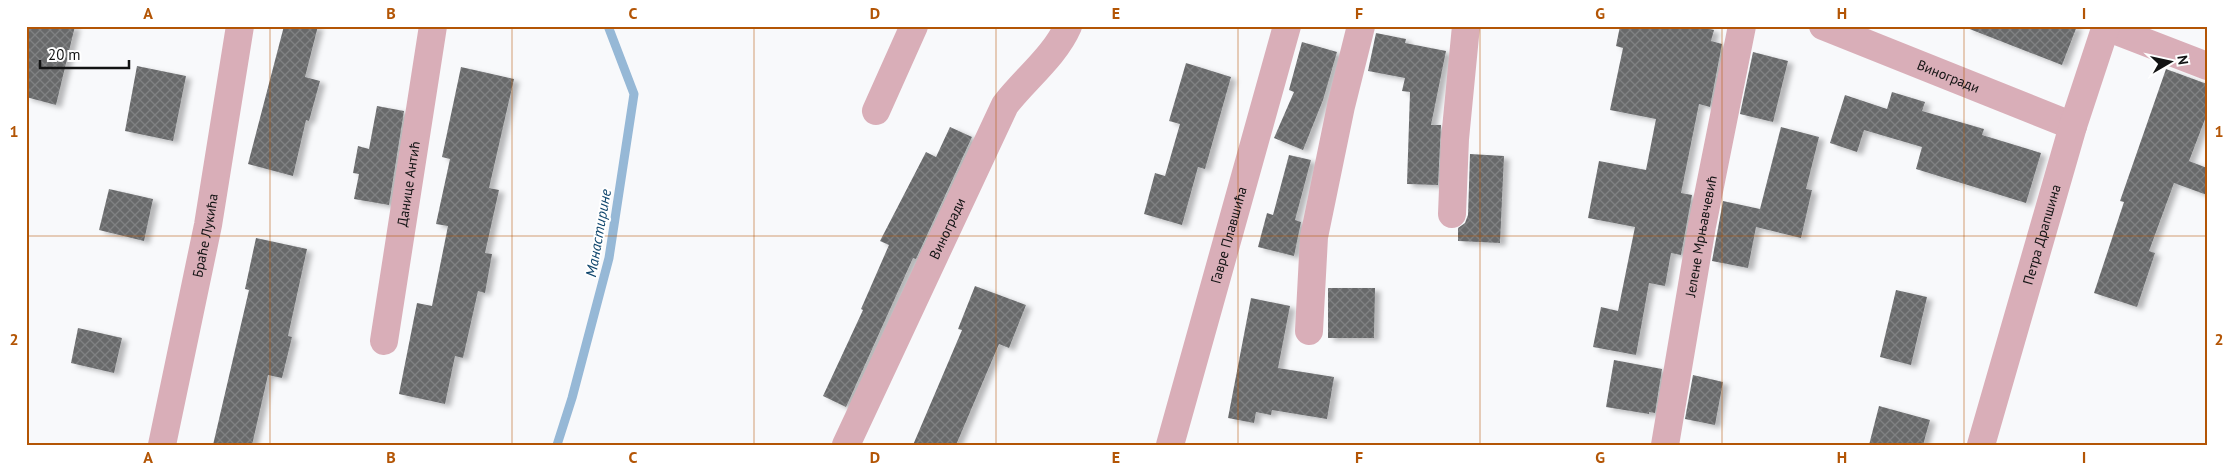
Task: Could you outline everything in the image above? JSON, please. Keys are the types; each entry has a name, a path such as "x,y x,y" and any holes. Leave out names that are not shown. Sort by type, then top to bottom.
{"street":[{"name":"Браће Лукића","path":"162,445 208,225 240,26"},
{"name":"Данице Антић","path":"384,341 433,26"},
{"path":"876,111 914,26"},
{"name":"Виногради","path":"846,445 1005,105 1021,84 1043,62 1068,26"},
{"name":"Гавре Плавшића","path":"1170,445 1287,26"},
{"path":"1309,331 1314,237 1341,106 1361,26"},
{"path":"1452,214 1455,139 1466,26"},
{"name":"Јелене Мрњавчевић","path":"1665,445 1702,226 1742,26"},
{"name":"Виногради","path":"1823,26 2073,126"},
{"path":"2106,26 2207,66"},
{"name":"Петра Драпшина","path":"1981,445 2073,126 2106,26"}],"building":[{"path":"26,26 75,26 56,105 26,97"},
{"path":"284,26 318,26 305,77 320,81 309,121 306,120 293,176 248,164"},
{"path":"1620,26 1698,26 1714,30 1711,41 1722,44 1710,107 1699,104 1681,193 1692,195 1681,255 1671,253 1665,286 1649,283 1636,355 1593,347 1601,307 1618,311 1635,227 1588,218 1599,161 1646,170 1656,119 1610,110 1623,48 1616,46"},
{"path":"1967,26 2077,26 2062,65 1967,28"},
{"path":"1376,33 1406,39 1405,43 1446,51 1431,125 1441,125 1438,185 1407,184 1410,92 1402,91 1405,78 1368,71"},
{"path":"1302,42 1337,52 1323,100 1303,150 1274,138 1294,92 1289,90"},
{"path":"1753,52 1788,61 1773,122 1740,114"},
{"path":"1186,63 1231,77 1205,169 1198,167 1182,225 1144,214 1155,173 1165,176 1180,124 1169,121"},
{"path":"137,66 186,76 173,141 125,131"},
{"path":"461,67 514,79 489,188 499,190 485,253 492,254 485,293 478,291 463,358 455,356 445,404 399,394 417,303 432,306 448,226 436,224 450,159 442,157"},
{"path":"2166,69 2207,84 2207,114 2189,161 2207,168 2207,195 2174,183 2149,251 2155,253 2137,307 2094,293 2124,202 2120,201"},
{"path":"1892,92 1925,102 1922,111 1984,129 1982,135 2041,153 2026,203 1916,169 1922,147 1864,130 1857,152 1830,143 1845,95 1887,109"},
{"path":"377,106 404,111 389,205 354,199 359,174 353,173 358,146 369,149"},
{"path":"950,127 972,137 916,259 913,258 846,407 823,396 863,310 861,309 889,245 880,241 926,152 936,157"},
{"path":"1781,127 1819,137 1806,189 1812,190 1801,238 1756,227 1748,268 1712,261 1723,201 1760,209 1759,213"},
{"path":"1470,154 1504,156 1500,243 1458,241 1458,228 1465,223 1468,215"},
{"path":"1289,155 1311,160 1295,220 1301,222 1294,256 1258,247 1267,213 1273,215"},
{"path":"109,189 153,199 144,241 99,230"},
{"path":"256,238 307,249 288,336 292,337 282,378 268,375 252,445 213,445 249,290 245,289"},
{"path":"975,286 1026,305 1009,348 999,344 956,445 913,445 962,330 958,329"},
{"path":"1328,288 1375,288 1374,338 1328,338"},
{"path":"1896,290 1927,297 1911,365 1880,357"},
{"path":"1251,298 1290,306 1278,368 1334,377 1327,419 1272,410 1271,415 1256,412 1254,423 1228,418"},
{"path":"78,328 122,338 114,373 71,363"},
{"path":"1614,360 1662,369 1655,413 1649,412 1649,414 1606,407"},
{"path":"1693,375 1723,382 1715,425 1685,419"},
{"path":"1879,406 1930,420 1923,445 1869,445"}],"waterway":[{"name":"Манастирине","path":"557,445 572,398 609,258 634,94 608,26"}]}
